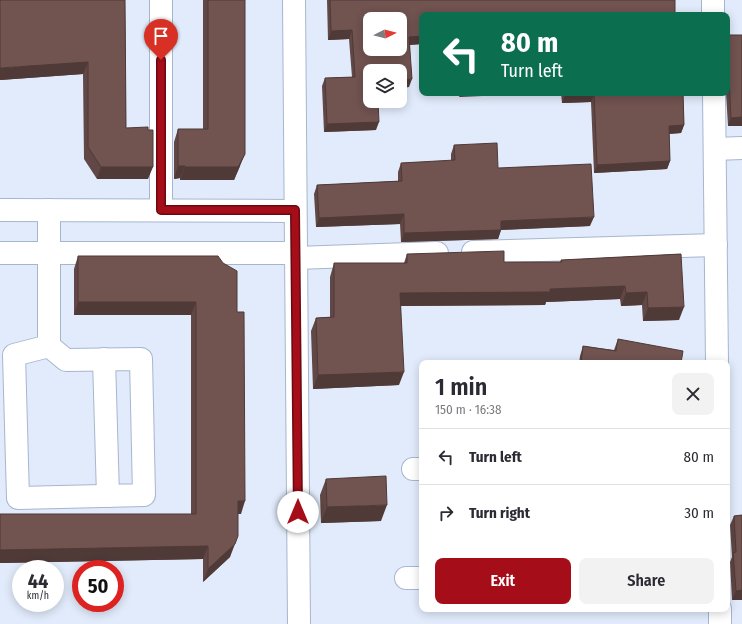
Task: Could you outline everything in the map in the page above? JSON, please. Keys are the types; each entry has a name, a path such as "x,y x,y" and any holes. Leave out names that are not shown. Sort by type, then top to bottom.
{"main road":[{"path":"161,0 161,210"},
{"path":"294,0 299,624"},
{"path":"713,0 713,12"},
{"path":"714,96 717,360"},
{"path":"715,149 742,148"},
{"path":"0,210 295,210"},
{"path":"49,210 49,346"},
{"path":"0,253 296,255 716,245"},
{"path":"49,346 66,360 141,359 144,495 18,498 14,355 49,346"},
{"path":"104,359 108,496"},
{"path":"720,612 720,624"}],"building":[{"path":"0,0 125,0 126,128 148,127 148,130 153,130 153,167 101,167 88,147 88,62 0,68"},
{"path":"208,0 245,0 245,154 238,167 178,166 178,129 208,129"},
{"path":"330,0 675,0 675,12 419,12 419,36 409,37 412,79 407,79 407,64 363,64 363,108 378,108 379,122 327,124 325,78 355,77 352,30 331,31"},
{"path":"730,35 742,35 742,117 731,118"},
{"path":"594,96 683,96 684,125 669,126 670,161 597,165"},
{"path":"497,143 498,168 591,164 594,217 501,221 501,230 404,233 404,214 319,218 317,185 402,181 401,163 455,160 454,145"},
{"path":"504,251 504,262 562,262 561,260 681,254 684,307 648,308 647,292 626,293 625,286 550,289 550,292 400,293 404,372 318,375 316,318 334,317 334,263 407,263 407,254"},
{"path":"78,256 218,256 223,263 237,271 237,312 244,312 245,501 238,501 238,536 235,544 208,569 208,546 0,550 0,514 196,514 196,302 78,302"},
{"path":"618,339 683,351 682,360 581,360 583,346 616,351"},
{"path":"386,476 387,505 327,507 326,479"},
{"path":"742,515 742,590 736,591 733,553 736,552 734,516"}],"route":[{"path":"161,60 161,210 295,210 298,512"}]}
